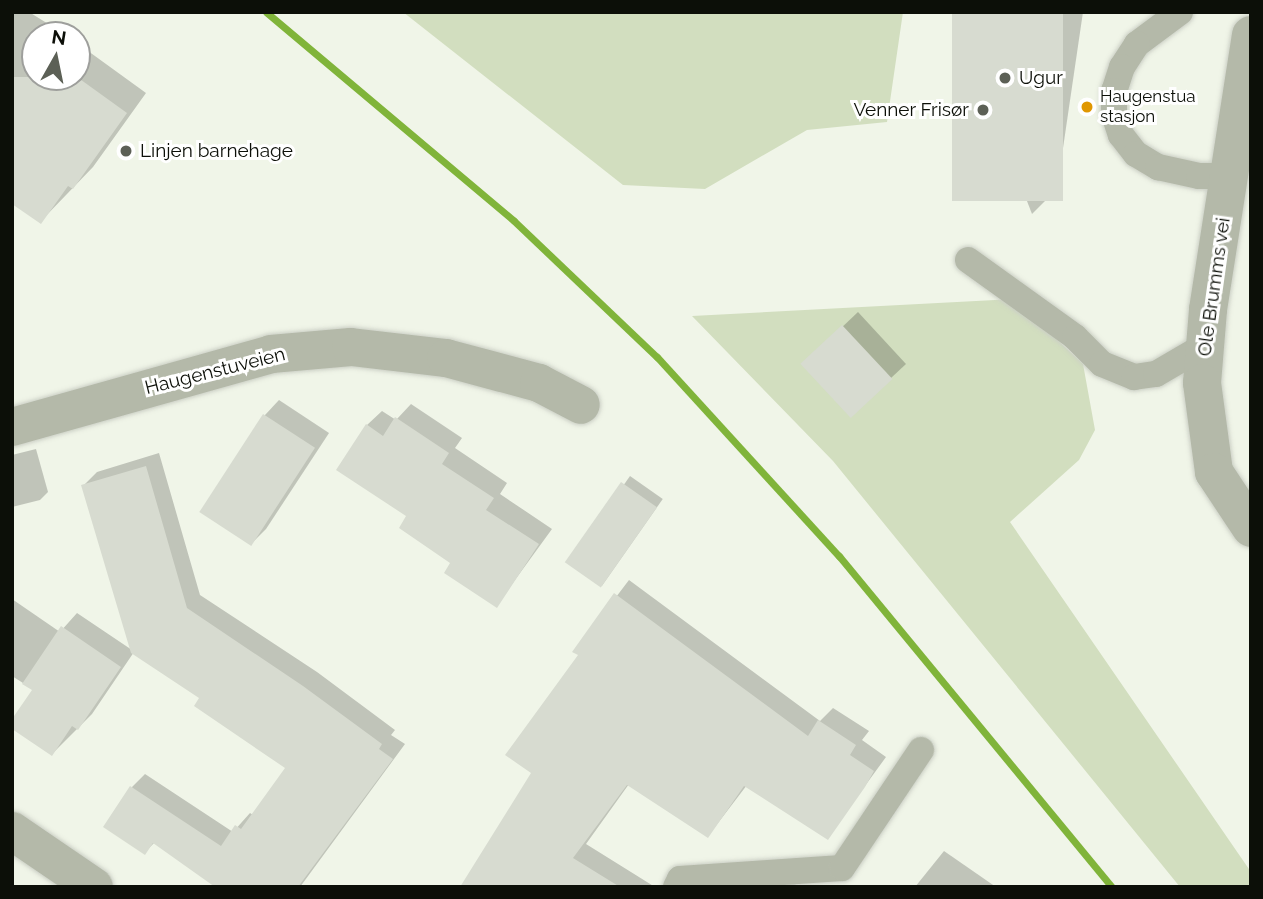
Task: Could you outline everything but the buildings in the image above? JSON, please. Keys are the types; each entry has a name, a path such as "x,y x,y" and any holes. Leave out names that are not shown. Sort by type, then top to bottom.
{"street":[{"name":"Ole Brumms vei","path":"1251,35 1204,346 1203,415 1214,472 1251,528"},
{"name":"Haugenstuveien","path":"12,427 271,354 351,347 446,358 539,383 581,405"},
{"path":"12,831 94,887"}],"lane":[{"path":"1180,12 1137,44 1129,55 1114,91 1114,114 1121,135 1136,154 1158,167 1199,176 1229,176"},
{"path":"968,260 1075,337 1102,364 1134,377 1156,374 1204,346"},
{"path":"676,887 680,879 842,868 921,750"}],"green space":[{"path":"403,12 903,12 887,122 807,130 705,189 623,185"},
{"path":"1014,299 1083,364 1095,430 1079,460 1010,522 1251,872 1251,887 1180,887 833,461 692,316"}],"transit line":[{"path":"266,12 514,221 657,357 839,556 1112,887"}],"place":[{"name":"Ugur","path":"1005,78"},
{"name":"Haugenstua stasjon","path":"1087,107"},
{"name":"Venner Frisør","path":"983,110"},
{"name":"Linjen barnehage","path":"126,151"}]}
